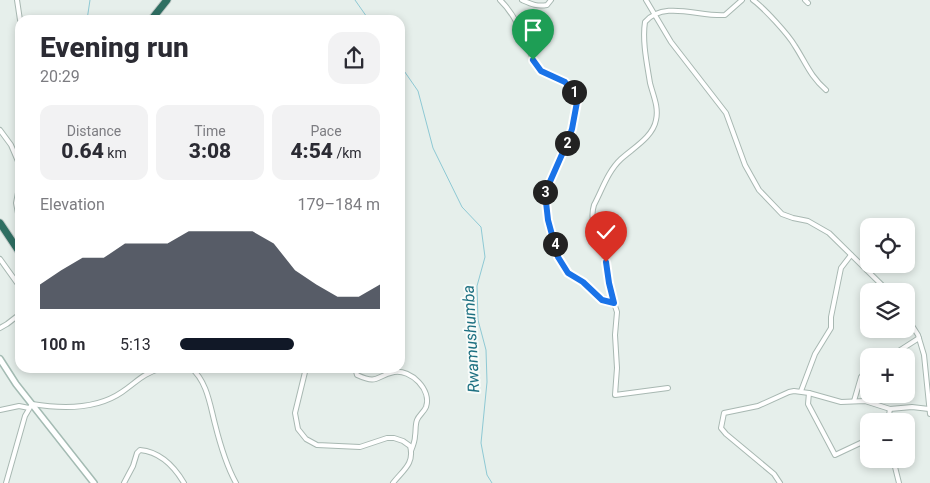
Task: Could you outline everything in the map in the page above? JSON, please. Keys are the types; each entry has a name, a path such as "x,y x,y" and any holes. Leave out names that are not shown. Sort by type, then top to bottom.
{"highway":[{"path":"155,15 167,0"},
{"path":"0,223 15,246"}],"main road":[{"path":"0,359 30,406 94,483"}],"street":[{"path":"17,0 19,15"},
{"path":"500,0 514,18 536,66 541,71 565,82 577,97 572,129 545,193 548,220 558,257 564,269 583,282 598,297 614,303"},
{"path":"522,0 535,6 541,6 547,5 551,0"},
{"path":"668,388 615,395 617,312 609,283 606,262 595,230 593,208 615,165 652,130 656,122 657,112 650,78 644,28 645,22 653,14 669,8 703,14 724,15 742,0"},
{"path":"753,0 760,5 794,44 812,77 826,90"},
{"path":"648,1 653,14 688,64 726,113 745,165 752,181 759,190 782,214 808,221 829,233 880,283"},
{"path":"0,130 15,156"},
{"path":"801,391 815,354 831,328 841,268 851,255"},
{"path":"0,259 15,280"},
{"path":"0,328 15,318"},
{"path":"780,483 774,474 721,428 724,413 758,406 789,392 801,391 836,402 865,401 890,409 912,408 930,412 928,373 919,338 915,331"},
{"path":"903,348 919,338"},
{"path":"0,410 19,406 59,407 98,404 124,391 146,373"},
{"path":"197,373 205,388 215,426 236,483"},
{"path":"305,373 296,413 298,429 306,439 317,444 360,447 387,438 394,438 408,444 411,451"},
{"path":"356,373 357,375 374,381 393,373"},
{"path":"393,483 409,464 417,421 426,407 426,397 422,385 416,378 402,373"},
{"path":"854,401 860,380"},
{"path":"809,393 808,404 835,455 860,443"},
{"path":"6,483 25,416 30,406"},
{"path":"889,413 890,409"},
{"path":"124,483 133,466 137,452 140,450 164,458 177,470 184,483"},
{"path":"895,468 899,483"}],"waterway":[{"path":"88,15 90,0"},
{"name":"Rwamushumba","path":"355,0 366,15"},
{"name":"Rwamushumba","path":"405,72 418,91 433,148 462,207 481,227 485,257 477,286 478,320 486,350 487,382 481,443 487,475 492,483"}],"route":[{"path":"533,60 541,71 569,85 577,97 572,129 545,193 548,220 558,257 568,273 583,282 602,300 614,303 606,262"}]}
